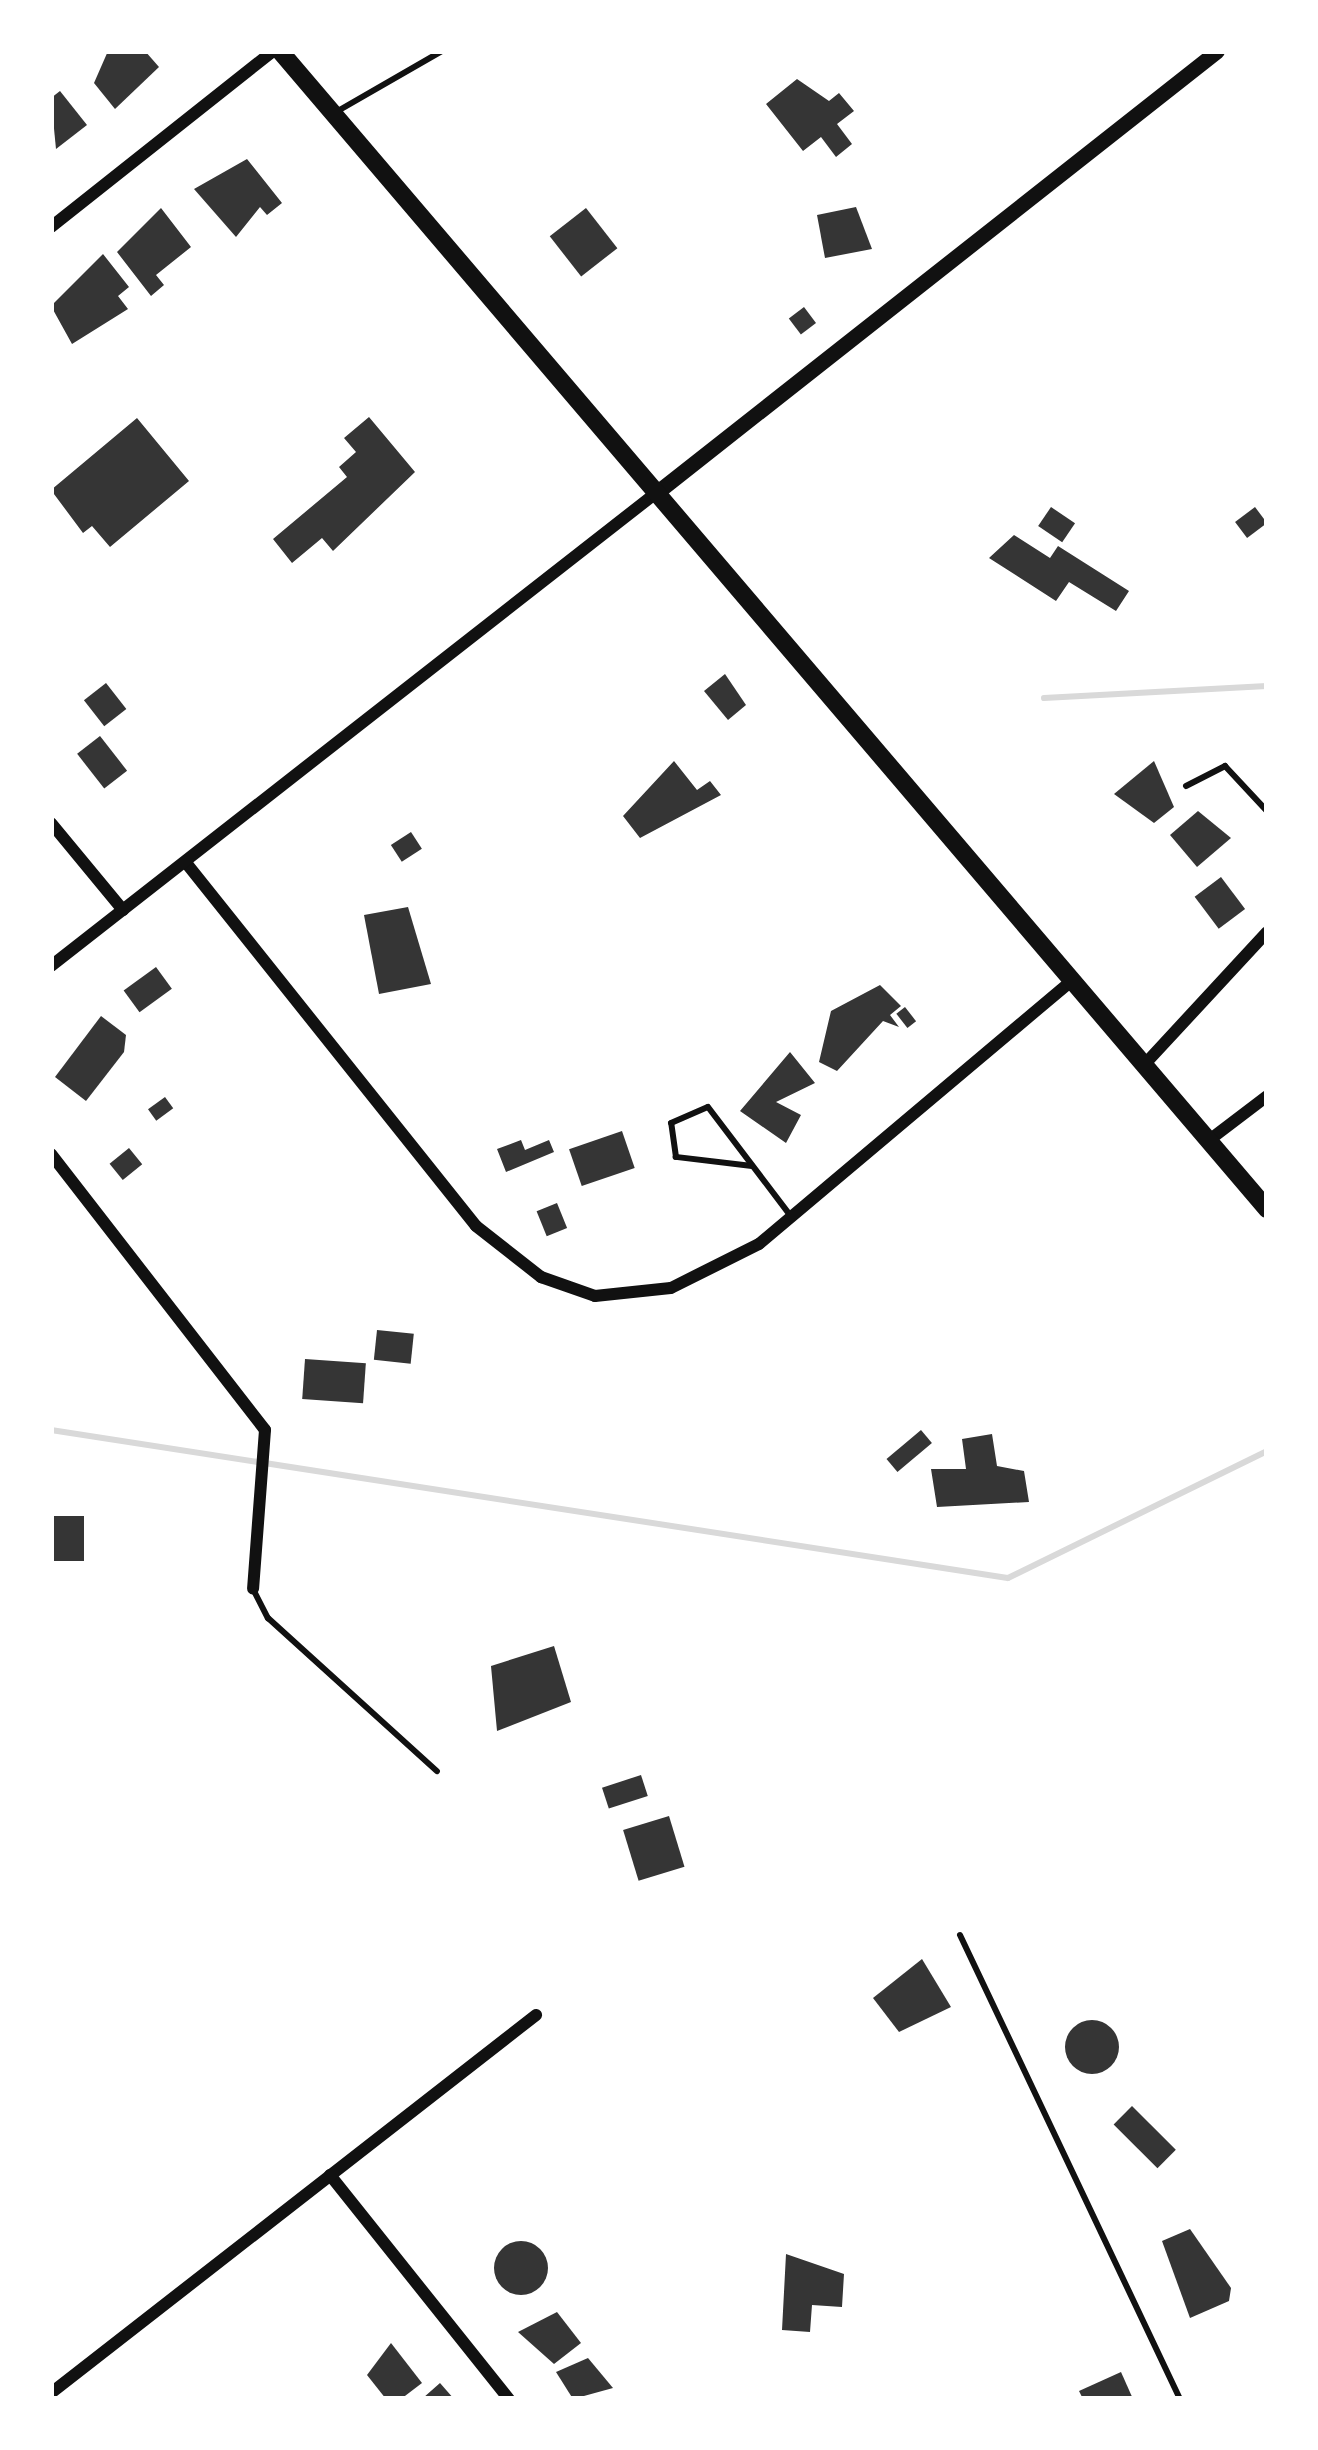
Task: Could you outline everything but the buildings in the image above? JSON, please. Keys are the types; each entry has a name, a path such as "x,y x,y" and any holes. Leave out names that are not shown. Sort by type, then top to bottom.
{"main road":[{"path":"277,51 1267,1209"}],"street":[{"path":"51,227 277,51"},
{"path":"51,966 1217,51"},
{"path":"51,823 123,910"},
{"path":"187,863 476,1226 541,1277 614,1297 705,1275 792,1217 1072,980"},
{"path":"1144,1065 1267,932"},
{"path":"1208,1141 1267,1096"},
{"path":"51,1154 266,1430 254,1589"},
{"path":"51,2392 536,2015"},
{"path":"331,2175 509,2399"}],"lane":[{"path":"333,114 442,51"},
{"path":"1186,786 1225,766 1267,811"},
{"path":"752,1166 676,1157 670,1124 708,1107 792,1217"},
{"path":"254,1589 268,1618 437,1771"},
{"path":"960,1935 1180,2399"}],"waterway":[{"path":"1044,698 1267,686"},
{"path":"51,1430 1008,1578 1267,1451"}]}
